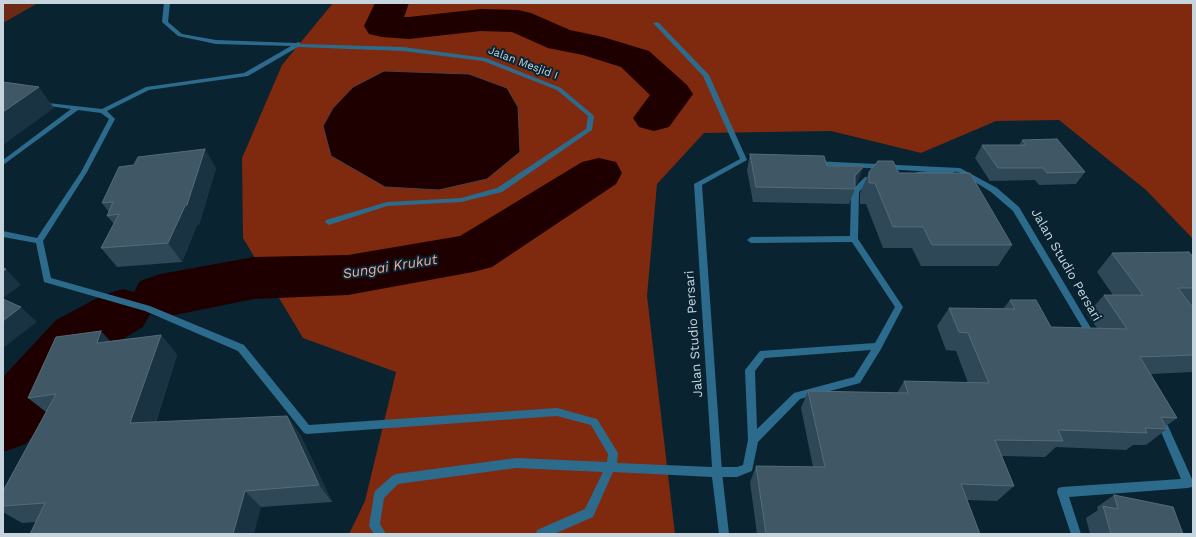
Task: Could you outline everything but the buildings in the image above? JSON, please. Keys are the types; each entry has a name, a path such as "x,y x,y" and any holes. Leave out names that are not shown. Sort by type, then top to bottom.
{"street":[{"name":"Jalan Mesjid I","path":"167,3 165,22 180,35 216,42 404,49 484,59 559,89 591,116 589,130 499,190 461,200 387,204 328,222"},
{"name":"Jalan Studio Persari","path":"656,23 706,75 748,160 698,184 717,472 724,534"},
{"path":"32,102 103,111 148,88 246,75 299,44"},
{"path":"3,163 76,108"},
{"path":"103,111 112,120 84,172 39,242 47,280 147,308 242,348 307,430 557,412 594,422 612,454 611,466 589,513 541,534"},
{"name":"Jalan Studio Persari","path":"808,163 960,170 994,190 1016,209 1089,332"},
{"path":"898,176 960,170"},
{"path":"753,440 797,396 857,380 878,346 899,307 854,238 855,191 867,179 883,178"},
{"path":"3,234 39,242"},
{"path":"751,240 854,238"},
{"path":"381,534 374,526 379,495 396,479 516,463 611,466 717,472 737,472 748,468 753,440 750,370 763,354 878,346"},
{"path":"1076,534 1062,492 1188,483 1155,407"}],"shaded area":[{"path":"3,3 38,3 3,23"},
{"path":"333,3 1193,3 1193,239 1146,190 1059,120 996,121 921,153 831,131 704,133 657,184 647,296 675,534 349,534 365,501 396,372 303,338 243,238 242,158 282,65"},
{"path":"384,71 469,74 507,88 518,107 520,152 487,179 439,190 385,187 331,156 323,126 333,108 353,87"}],"waterway":[{"name":"Sungai Krukut","path":"392,3 382,26 409,28 481,20 518,21 561,40 590,45 635,59 672,94 654,118"},
{"name":"Sungai Krukut","path":"160,296 254,278 348,275 473,253 599,173"},
{"name":"Sungai Krukut","path":"3,423 77,337 123,311"}]}
